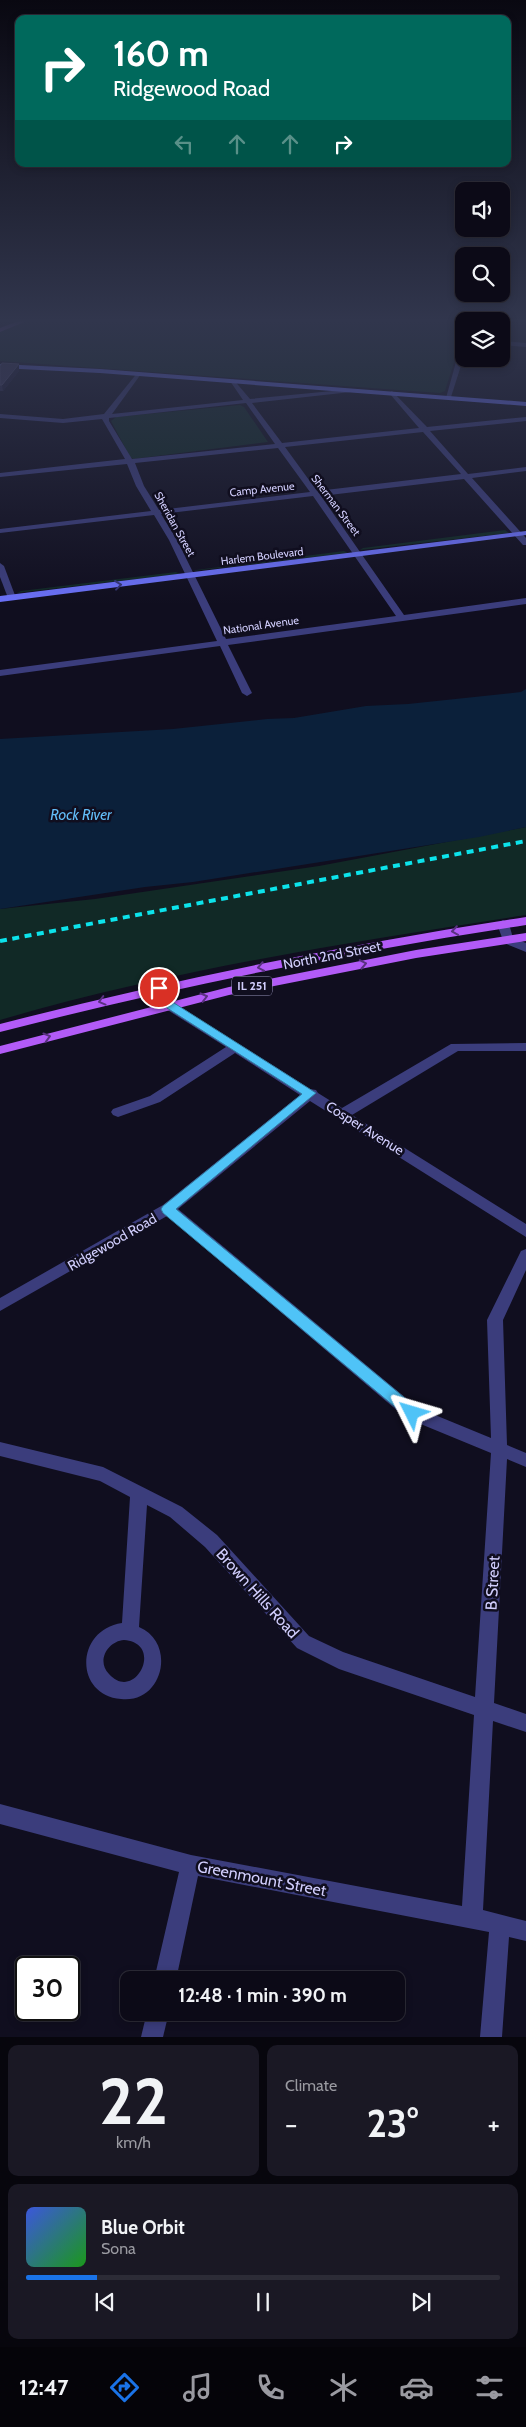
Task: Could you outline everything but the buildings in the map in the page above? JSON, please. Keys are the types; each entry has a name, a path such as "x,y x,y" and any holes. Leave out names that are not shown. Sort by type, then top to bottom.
{"main road":[{"name":"North 2nd Street","path":"0,1028 108,999 260,967 442,933 526,921"},
{"name":"North 2nd Street","path":"0,1050 229,991 416,954 526,937"}],"street":[{"path":"0,416 57,421 123,415"},
{"name":"Sherman Street","path":"256,415 356,551 402,618"},
{"path":"411,415 512,527 522,534 526,543"},
{"name":"Sheridan Street","path":"106,417 107,425 130,461 140,486 173,540 247,693"},
{"path":"0,475 526,419"},
{"path":"0,467 38,470"},
{"name":"Camp Avenue","path":"0,531 526,469"},
{"name":"Harlem Boulevard","path":"356,551 526,526"},
{"name":"Harlem Boulevard","path":"0,599 7,593 356,551 522,534"},
{"path":"0,566 7,593"},
{"name":"National Avenue","path":"0,673 526,601"},
{"path":"503,924 508,940 526,948"},
{"name":"Cosper Avenue","path":"159,988 170,1006 526,1231"},
{"path":"343,1114 456,1046 526,1047"},
{"path":"118,1112 155,1099 236,1047"},
{"name":"Ridgewood Road","path":"0,1305 168,1209 310,1093"},
{"path":"168,1209 412,1413 526,1460"},
{"name":"B Street","path":"472,1918 499,1449 495,1320 526,1255"},
{"name":"Brown Hills Road","path":"0,1449 103,1474 176,1512 211,1541 303,1642 339,1660 526,1723"},
{"path":"130,1632 139,1493"},
{"name":"Greenmount Street","path":"0,1814 191,1865 472,1918 526,1931"},
{"path":"167,1971 191,1865"},
{"path":"491,2037 500,1926"},
{"path":"152,2037 156,2021"}],"green space":[{"path":"136,415 250,415 268,442 133,459 130,457 111,421 116,417"},
{"path":"505,530 509,533 360,550 363,548"},
{"path":"344,551 348,553 193,571 196,570"},
{"path":"176,572 180,574 17,593 21,591"},
{"path":"526,827 526,915 327,947 195,972 65,1002 0,1020 0,909 95,899 319,866"}],"water":[{"name":"Rock River","path":"526,689 526,827 479,837 193,882 145,887 0,909 0,739 173,729 294,718 366,706 408,704 521,692"}],"railway":[{"path":"0,941 526,841"}],"route":[{"path":"159,988 170,1006 310,1093 168,1209 412,1413"}]}
